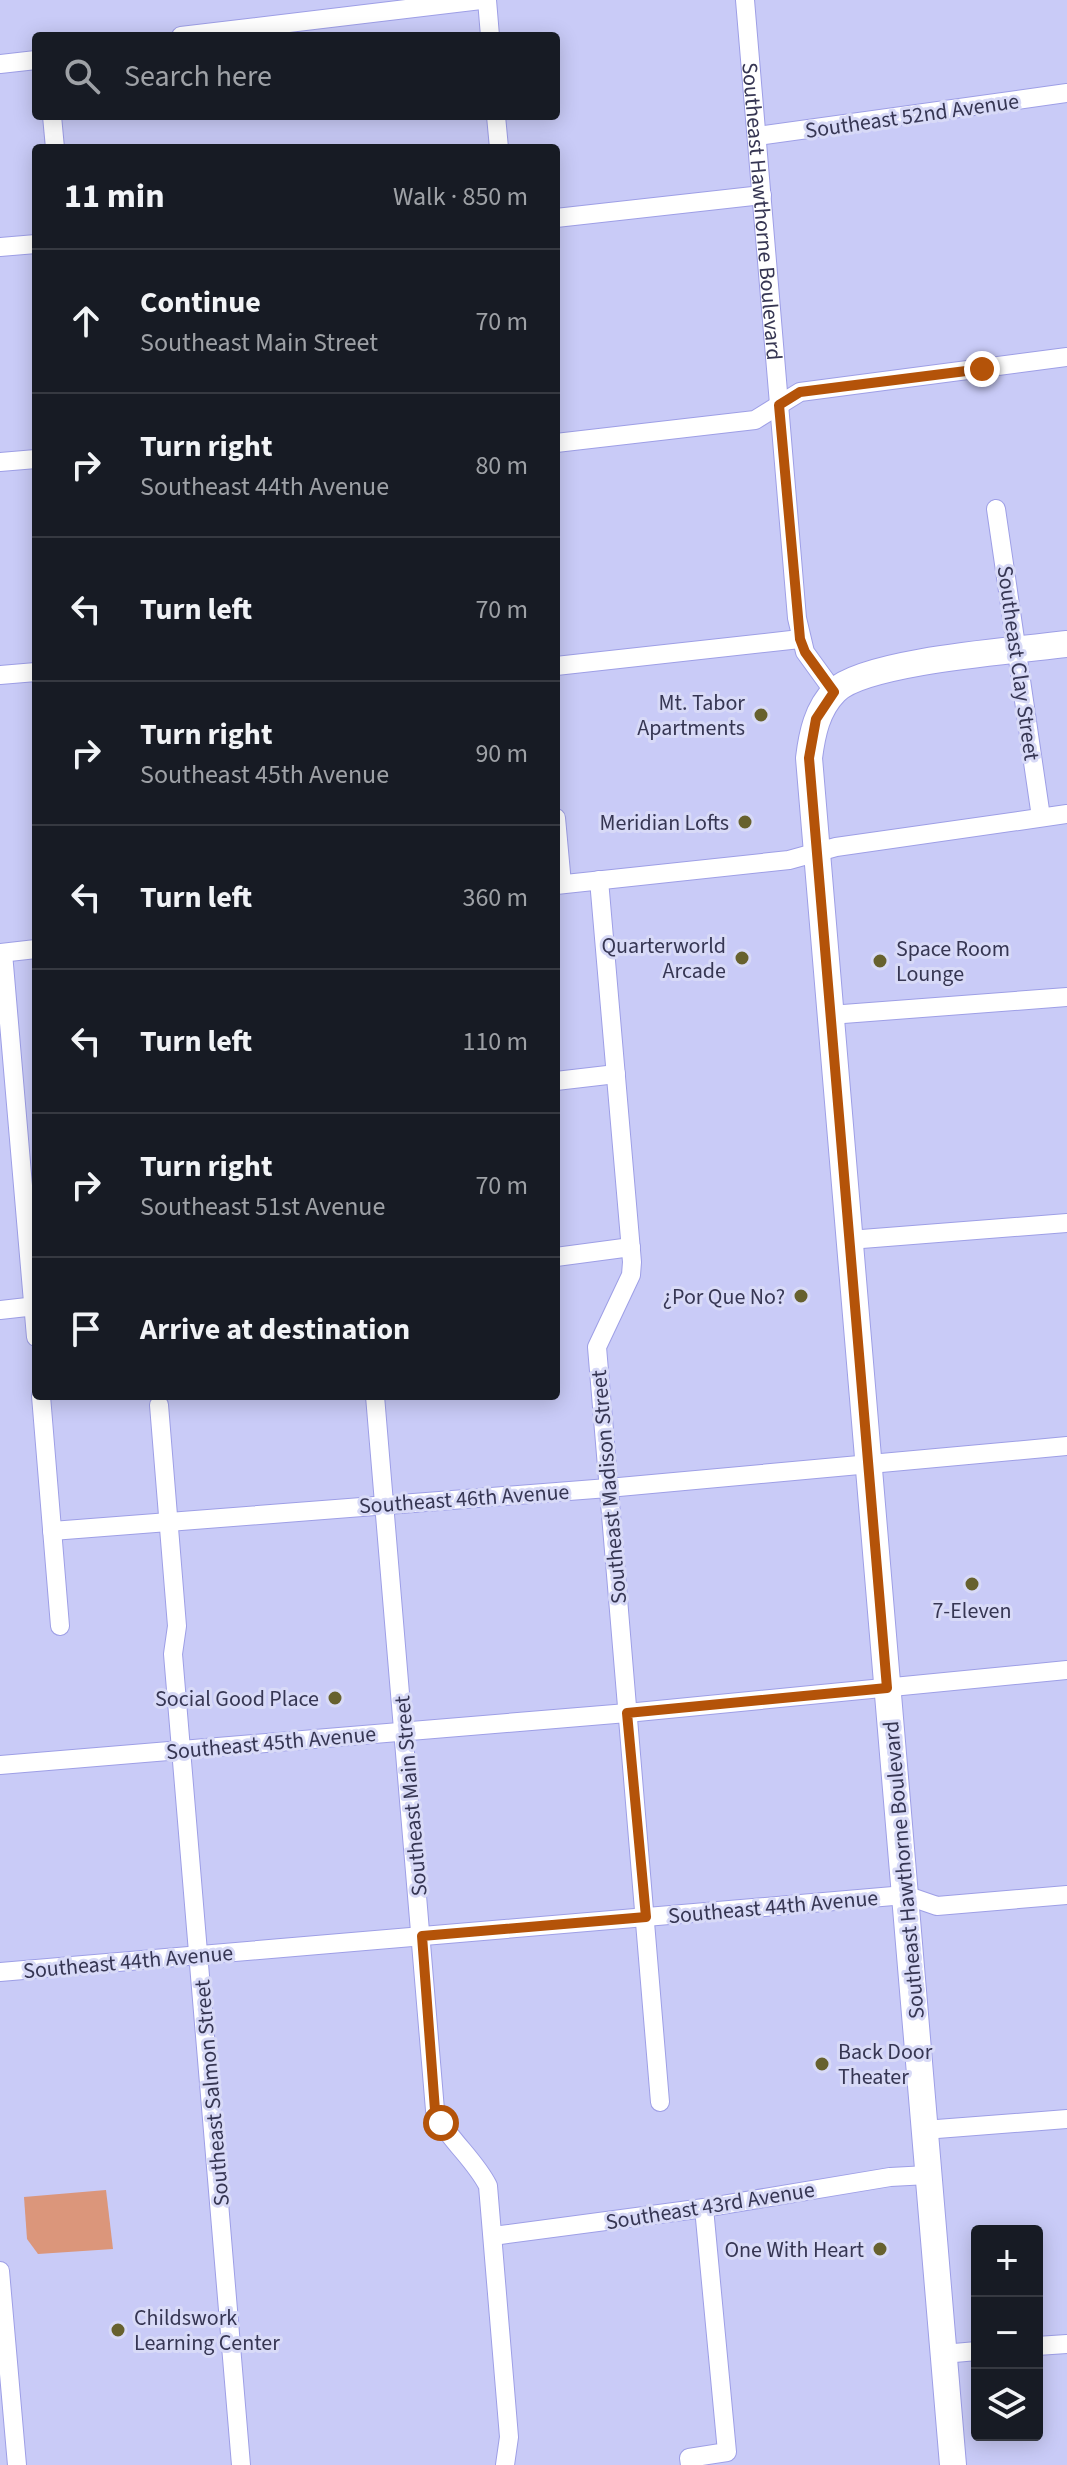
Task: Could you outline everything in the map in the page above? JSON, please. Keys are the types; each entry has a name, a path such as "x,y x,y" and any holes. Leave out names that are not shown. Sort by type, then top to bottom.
{"main road":[{"path":"834,692 848,681 879,670 1067,644"},
{"name":"Southeast Hawthorne Boulevard","path":"834,692 816,719 810,749 953,2465"}],"street":[{"path":"215,32 484,0 489,32"},
{"name":"Southeast Hawthorne Boulevard","path":"745,0 800,639 805,652 834,692"},
{"path":"0,64 32,60"},
{"name":"Southeast 52nd Avenue","path":"757,136 1067,93"},
{"path":"52,120 55,144"},
{"path":"496,120 499,144"},
{"path":"560,218 762,195"},
{"path":"0,247 32,244"},
{"path":"560,443 755,420 800,392 1067,357"},
{"path":"0,462 32,459"},
{"name":"Southeast Clay Street","path":"996,509 1041,817"},
{"path":"560,666 800,639"},
{"path":"0,675 32,672"},
{"path":"560,884 789,860 817,852 1067,814"},
{"name":"Southeast Madison Street","path":"599,880 631,1275 597,1347 660,2102"},
{"path":"32,949 1,953 32,1275"},
{"path":"830,1015 1067,997"},
{"path":"560,1081 616,1074"},
{"path":"849,1240 1067,1223"},
{"path":"560,1256 631,1247"},
{"path":"0,1310 32,1306"},
{"path":"41,1400 60,1626"},
{"name":"Southeast Main Street","path":"375,1400 435,2110 441,2123 477,2165 488,2186 509,2437 505,2465"},
{"name":"Southeast Salmon Street","path":"159,1405 177,1626 173,1654 241,2465"},
{"name":"Southeast 46th Avenue","path":"52,1531 608,1488 1067,1446"},
{"name":"Southeast 45th Avenue","path":"0,1765 627,1713 1067,1670"},
{"name":"Southeast 44th Avenue","path":"0,1972 905,1895 937,1906 1067,1895"},
{"path":"924,2130 1067,2119"},
{"name":"Southeast 43rd Avenue","path":"493,2236 704,2208 890,2177 928,2175"},
{"path":"689,2462 727,2452 704,2208"},
{"path":"0,2271 17,2465"},
{"path":"1043,2346 1067,2344"},
{"path":"943,2354 971,2352"}],"shaded area":[{"path":"106,2190 113,2249 38,2254 27,2239 24,2197"}],"place":[{"name":"Mt. Tabor Apartments","path":"761,715"},
{"name":"Meridian Lofts","path":"745,822"},
{"name":"Quarterworld Arcade","path":"742,958"},
{"name":"Space Room Lounge","path":"880,961"},
{"name":"¿Por Que No?","path":"801,1296"},
{"name":"7-Eleven","path":"972,1584"},
{"name":"Social Good Place","path":"335,1698"},
{"name":"Back Door Theater","path":"822,2064"},
{"name":"One With Heart","path":"880,2249"},
{"name":"Childswork Learning Center","path":"118,2330"}],"route":[{"path":"441,2123 435,2110 422,1936 646,1917 627,1713 887,1688 809,758 816,719 834,692 805,652 800,639 779,405 800,392 982,369"}]}
